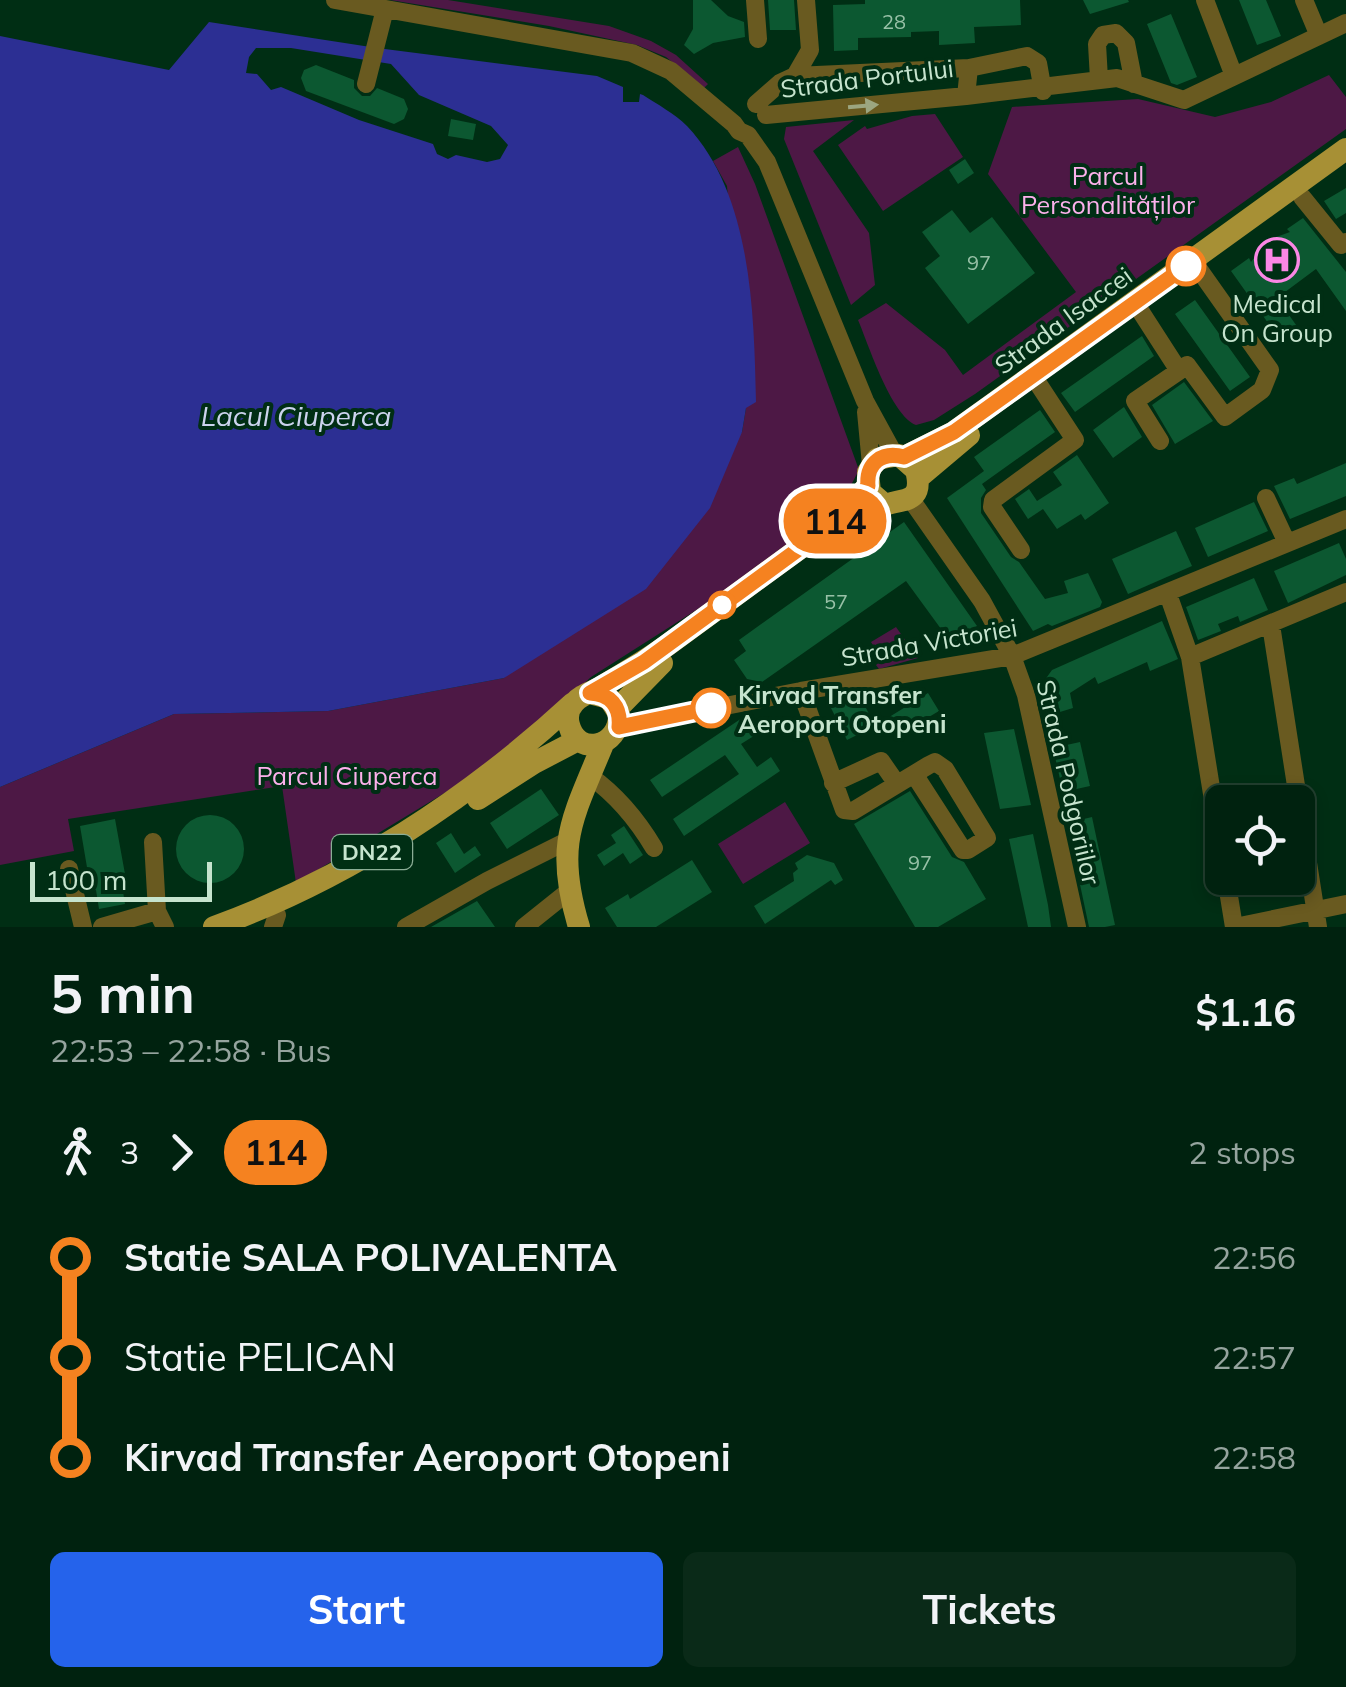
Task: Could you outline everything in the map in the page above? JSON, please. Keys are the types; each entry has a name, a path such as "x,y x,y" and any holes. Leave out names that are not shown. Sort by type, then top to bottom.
{"main road":[{"name":"Strada Isaccei","path":"214,927 275,904 366,856 517,754 581,698 644,662 833,524 885,455 899,456 954,432 1346,149"},
{"name":"Strada Isaccei","path":"249,927 275,921 372,868 534,763 600,732 651,672 884,504 899,504 961,441 1346,165"},
{"path":"899,456 916,470 914,488"},
{"path":"870,476 874,497 884,504"},
{"path":"578,804 590,776 600,732 603,694 581,698 568,718 569,727 600,732"},
{"path":"579,927 566,870 567,842 600,732"}],"street":[{"path":"335,0 632,53 672,71 709,102 751,119 865,402 899,456"},
{"path":"756,0 758,38"},
{"path":"795,76 810,50 806,0"},
{"path":"1204,0 1234,76"},
{"path":"1304,0 1319,36"},
{"path":"368,76 385,9"},
{"path":"966,96 1117,78 1184,100 1346,24"},
{"path":"1099,79 1097,44 1103,35 1116,33 1126,43 1134,84"},
{"path":"970,68 1027,56 1038,63 1044,89"},
{"name":"Strada Portului","path":"970,68 966,96 751,119 780,83 795,76 970,68"},
{"path":"1302,197 1344,246"},
{"path":"1160,442 1135,400 1188,365 1225,417 1262,390 1270,370 1200,271"},
{"path":"1141,312 1179,371"},
{"path":"1021,550 992,507 993,500 1075,440 1039,386"},
{"path":"865,402 870,476"},
{"name":"Strada Podgoriilor","path":"914,488 1012,656 1026,695 1076,927"},
{"path":"1266,498 1287,544"},
{"name":"Strada Victoriei","path":"600,732 800,691 1012,656 1346,519"},
{"path":"1190,657 1346,592"},
{"path":"1168,594 1190,657 1211,785"},
{"path":"1271,624 1317,918"},
{"path":"800,691 844,810 852,811 897,784 914,774 935,762 987,838 963,850 914,774"},
{"path":"833,783 880,761 897,784"},
{"path":"590,776 644,832 654,848"},
{"path":"102,927 161,919 153,842"},
{"path":"406,927 567,842"},
{"path":"69,869 83,927"},
{"path":"524,927 569,891"},
{"path":"1229,895 1234,927 1317,918 1346,904"}],"green space":[{"path":"390,0 448,0 609,26 676,55 708,84 704,88 666,57 637,45"},
{"name":"Parcul Personalităților","path":"1329,75 1346,97 1346,129 934,420 916,425 898,408 858,320 886,303 945,350 963,375 1076,292 988,174 1012,107 1138,99 1215,117 1271,102"},
{"path":"935,114 963,157 883,211 838,145 865,126 867,129 912,116"},
{"path":"854,120 813,151 869,233 875,285 851,305 784,139 786,127"},
{"name":"Parcul Ciuperca","path":"738,147 859,470 842,502 723,593 591,677 555,711 461,783 296,883 282,786 68,819 74,851 0,865 0,787 174,714 328,711 504,678 742,432 746,408 727,186 713,161"},
{"path":"896,627 918,658 879,669 876,665 882,660 871,642"},
{"path":"785,802 810,843 743,884 718,844"}],"water":[{"name":"Lacul Ciuperca","path":"209,22 597,76 623,87 623,102 639,102 640,94 643,95 687,126 709,154 725,186 745,256 754,331 756,402 746,408 742,432 710,508 646,589 504,678 328,711 174,714 0,787 0,36 169,70","holes":["256,48 291,48 391,64 419,95 491,126 508,145 500,159 487,162 456,155 448,159 437,154 433,144 359,120 281,87 271,90 257,74 246,73 249,57"]}],"building":[{"path":"693,0 711,0 728,16 744,22 745,37 713,43 694,54 684,45 693,29"},
{"path":"768,0 794,0 796,30 770,30"},
{"path":"865,0 1020,0 1021,25 974,27 975,43 939,45 939,31 911,32 911,37 858,38 858,50 834,51 833,5 865,4"},
{"path":"1083,0 1128,0 1129,2 1090,14"},
{"path":"1239,0 1266,0 1281,36 1257,45"},
{"path":"1171,14 1197,77 1177,85 1171,83 1147,24"},
{"path":"316,65 354,80 354,88 362,96 370,96 377,88 404,99 408,109 404,119 394,124 306,91 301,78 304,70"},
{"path":"451,119 476,124 473,140 448,136"},
{"path":"965,159 974,173 958,184 949,170"},
{"path":"1346,188 1346,213 1336,219 1324,201"},
{"path":"952,210 970,233 992,217 1035,273 968,324 925,268 940,256 922,232"},
{"path":"1303,218 1346,272 1346,311 1316,269 1277,298 1301,332 1283,344 1231,271 1249,258 1251,262 1268,240 1290,232 1287,229"},
{"path":"1195,300 1250,377 1230,391 1175,314"},
{"path":"1142,336 1154,356 1075,412 1061,393"},
{"path":"1184,382 1213,421 1175,444 1152,405"},
{"path":"1124,407 1142,437 1113,458 1093,430"},
{"path":"1040,410 1055,432 982,484 986,490 981,498 981,513 1045,599 1068,593 1064,581 1088,573 1102,602 1100,607 1033,631 947,498 984,471 974,457"},
{"path":"1077,455 1109,503 1085,520 1081,514 1057,529 1043,509 1028,519 1015,499 1029,489 1037,501 1062,485 1053,472"},
{"path":"1346,463 1346,496 1290,519 1274,486 1294,478 1297,484"},
{"path":"1254,502 1268,531 1208,557 1195,528"},
{"path":"904,522 977,626 952,644 906,581 762,682 747,679 734,660 746,651 739,640"},
{"path":"1176,531 1192,566 1128,594 1112,559"},
{"path":"1339,543 1346,559 1346,575 1288,603 1274,571"},
{"path":"1254,578 1268,610 1240,622 1238,616 1218,624 1221,631 1198,640 1186,607"},
{"path":"1162,621 1178,659 1150,671 1147,662 1098,684 1095,677 1070,693 1073,708 1050,715 1042,684 1052,670"},
{"path":"928,693 939,711 897,736 886,719"},
{"path":"859,694 875,726 847,740 831,708"},
{"path":"745,716 757,734 741,744 757,767 771,757 780,771 684,836 673,819 739,774 725,755 662,797 650,780"},
{"path":"1014,729 1031,805 1000,809 984,733"},
{"path":"1080,742 1090,786 1063,792 1053,748"},
{"path":"541,789 559,815 507,849 490,823"},
{"path":"910,791 952,857 964,862 986,899 938,927 915,927 854,824"},
{"path":"210,815 223,817 234,825 242,836 242,862 234,873 223,881 210,883 197,881 186,873 178,862 176,849 178,836 186,825 197,817"},
{"path":"1092,817 1115,925 1105,927 1089,927 1067,823"},
{"path":"115,819 127,885 122,885 125,904 99,909 96,890 91,891 80,826"},
{"path":"624,826 643,855 630,864 623,853 604,866 597,855 616,843 611,835"},
{"path":"451,833 464,854 475,846 481,855 455,873 436,843"},
{"path":"1033,834 1051,927 1028,927 1009,839"},
{"path":"807,855 834,863 843,880 835,885 831,880 765,924 754,906 794,881 793,873 798,869 795,863"},
{"path":"692,860 712,892 656,927 617,927 605,908 628,894 630,899"},
{"path":"477,901 495,927 431,927"}],"bus line":[{"name":"114","path":"711,708 619,727 620,714 614,702 603,694 590,693 644,662 833,524 868,486 868,472 878,459 894,454 904,457 954,432 1186,266"}],"place":[{"name":"Medical On Group","path":"1277,260"},
{"name":"Kirvad Transfer Aeroport Otopeni","path":"711,708"}]}
